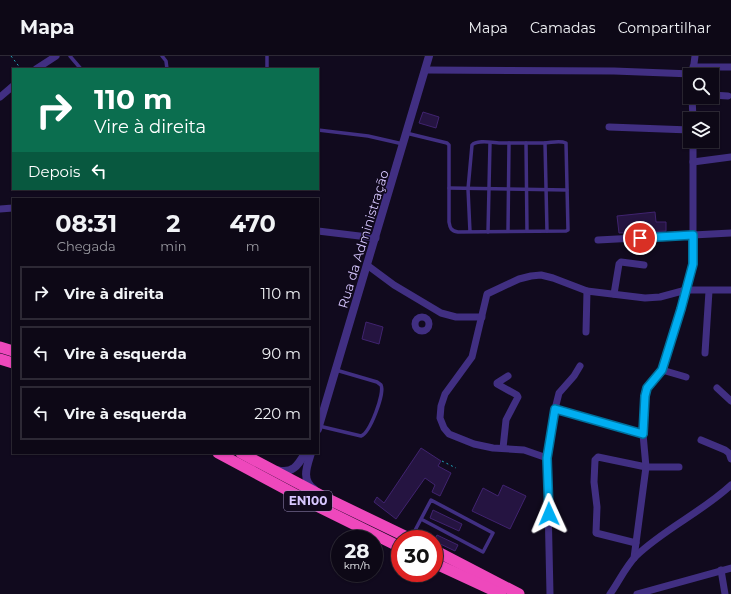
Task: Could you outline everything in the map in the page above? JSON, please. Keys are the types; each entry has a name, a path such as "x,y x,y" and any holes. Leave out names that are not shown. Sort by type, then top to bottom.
{"highway":[{"path":"0,348 12,351"},
{"path":"0,359 12,363"},
{"name":"EN100","path":"220,454 391,542"},
{"name":"EN100","path":"243,454 330,500 392,530"},
{"path":"443,555 519,594"},
{"path":"443,567 501,594"}],"street":[{"path":"38,68 56,56"},
{"name":"Rua da Administração","path":"319,425 376,238 429,56"},
{"path":"694,68 695,56"},
{"path":"719,69 731,67"},
{"path":"425,70 683,72"},
{"path":"0,97 12,87"},
{"path":"719,95 728,96"},
{"path":"609,127 683,130"},
{"path":"634,558 646,467 643,434 645,396 647,388 662,370 693,264 693,148"},
{"path":"693,162 731,157"},
{"path":"0,209 12,208"},
{"path":"319,231 376,238"},
{"path":"598,240 731,233"},
{"path":"614,294 619,264 621,262 644,266"},
{"path":"367,265 394,285 440,313 456,317 482,317"},
{"path":"547,458 524,450 481,446 449,434 444,428 440,418 441,406 445,394 472,357 487,294 520,279 531,276 553,278 587,291 652,298 686,290 731,290"},
{"path":"705,352 708,290"},
{"path":"586,332 587,291"},
{"path":"426,317 431,308"},
{"path":"550,594 547,458 559,393 574,376 580,366"},
{"path":"662,370 686,377"},
{"path":"503,448 506,420 518,397 497,383 508,376"},
{"path":"717,388 731,401"},
{"path":"555,409 643,434"},
{"path":"701,440 725,450 729,453 731,459"},
{"path":"267,467 287,471 295,467 304,454"},
{"path":"311,454 306,468 306,479 312,488 330,500"},
{"path":"636,543 596,533 597,507 594,482 595,460 598,457 646,467 679,467"},
{"path":"610,594 634,558 655,540 694,514 731,485"},
{"path":"637,594 731,568"},
{"path":"721,570 725,594"}],"lane":[{"path":"70,56 79,68"},
{"path":"162,56 166,62 167,68"},
{"path":"267,56 267,68"},
{"path":"319,130 368,136 404,144"},
{"path":"406,133 447,143 449,145 450,228 453,231 458,232 470,232 488,232 508,231 566,231 569,229 566,143 509,143 478,141 472,145 468,189 470,232"},
{"path":"488,232 490,142"},
{"path":"508,231 509,143"},
{"path":"526,143 528,231"},
{"path":"545,143 547,231"},
{"path":"449,188 546,191 567,190"},
{"path":"319,428 361,436 364,435 372,422 382,391 381,385 377,382 336,370"},
{"path":"416,530 421,519 431,500 494,533 483,552 421,519"}],"path":[{"path":"11,56 19,68"},
{"path":"442,461 456,468"}],"building":[{"path":"423,112 439,117 436,128 419,123"},
{"path":"655,212 656,222 666,222 666,231 619,233 617,216"},
{"path":"366,322 383,327 379,344 362,339"},
{"path":"421,448 441,461 438,466 451,473 440,496 432,492 435,485 425,478 396,519 374,502 377,497 384,503"},
{"path":"503,485 526,496 510,529 472,511 483,488 498,496"},
{"path":"433,510 462,524 459,531 430,518"},
{"path":"443,538 458,545 455,551 443,545"}],"route":[{"path":"549,514 547,458 555,409 643,434 645,396 647,388 652,380 662,370 681,309 693,264 693,235 640,238"}]}
